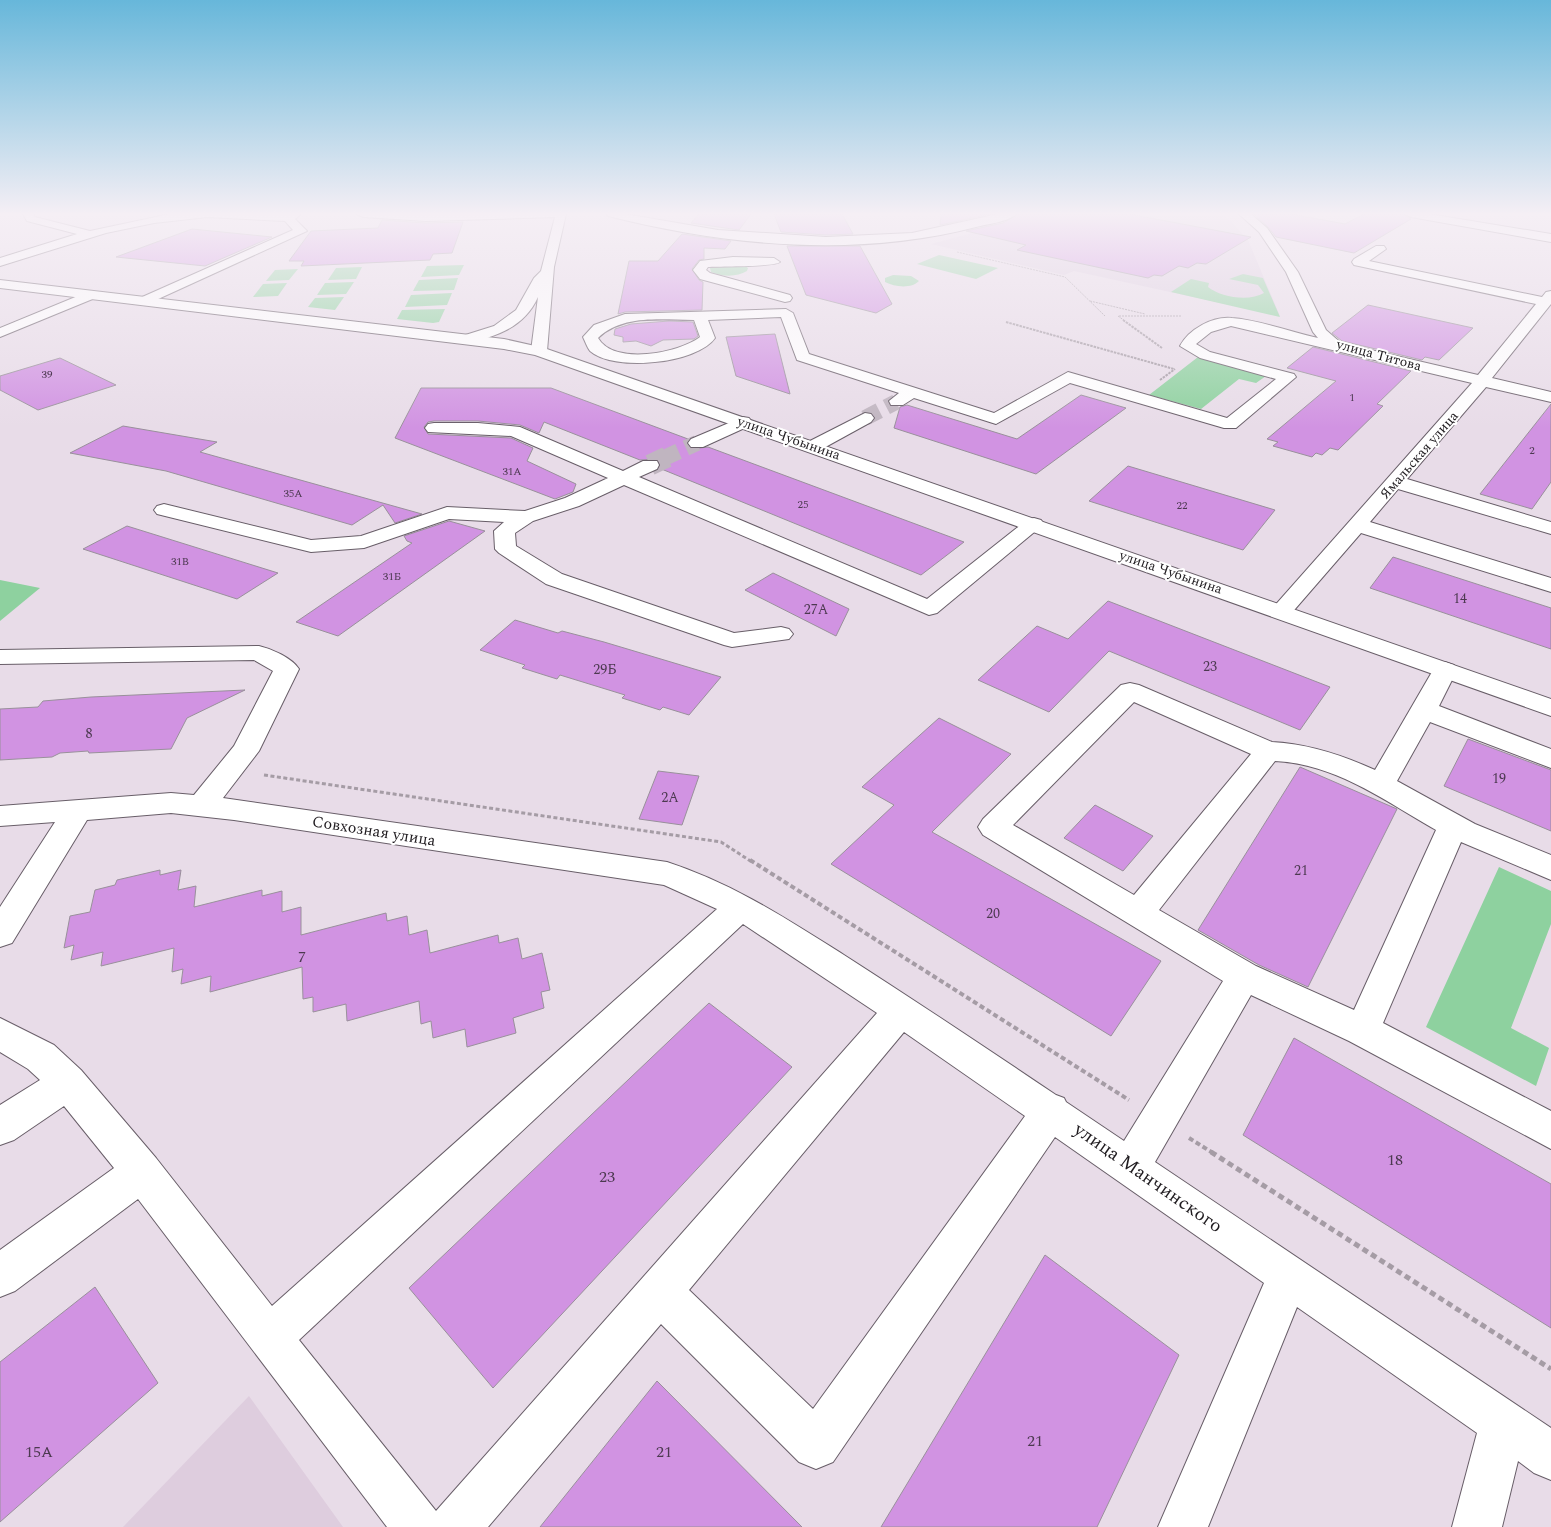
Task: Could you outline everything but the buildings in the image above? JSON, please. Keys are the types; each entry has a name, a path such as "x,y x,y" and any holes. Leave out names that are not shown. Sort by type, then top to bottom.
{"street":[{"name":"улица Чубынина","path":"11,285 504,344 539,351 814,446 1551,708"},
{"path":"145,301 180,285"},
{"path":"464,340 512,324 528,304 536,285"},
{"path":"539,351 546,285"},
{"path":"730,285 786,306"},
{"path":"780,285 802,357 996,419 1068,377 1230,424 1288,376 1205,355 1188,346 1189,341 1212,326 1231,322 1335,345"},
{"name":"улица Титова","path":"1298,285 1320,332 1335,345 1551,397"},
{"path":"1471,285 1548,298"},
{"path":"0,333 90,294"},
{"name":"Ямальская улица","path":"1281,611 1483,381 1548,298"},
{"path":"698,316 705,327 708,338 697,348 686,352 665,357 632,358 611,354 598,349 591,343 590,337 596,329 624,319 660,315 698,316 786,306"},
{"path":"896,402 912,392"},
{"path":"814,446 865,418"},
{"path":"697,443 743,422"},
{"path":"434,428 478,428 514,431 930,608 1034,524"},
{"path":"650,465 621,477 572,502 526,517 504,531 506,549 554,579 732,640 781,634"},
{"path":"1395,482 1551,528"},
{"path":"164,510 311,546 364,542 447,513 526,517"},
{"path":"1358,525 1551,585"},
{"path":"0,657 259,653 287,669 245,751 200,806"},
{"path":"1381,784 1445,670"},
{"path":"1551,868 1453,826 1381,784 1314,756 1290,750 1268,751 1130,691 993,827 1244,976 1362,1030 1551,1132"},
{"path":"1424,710 1551,759"},
{"path":"1137,914 1268,751"},
{"name":"Совхозная улица","path":"0,816 171,803 234,810 667,874 700,886 741,906"},
{"path":"0,934 78,810"},
{"path":"1362,1030 1453,826"},
{"path":"269,1338 741,906"},
{"name":"улица Манчинского","path":"741,906 901,1010 1131,1165 1551,1456"},
{"path":"1131,1165 1244,976"},
{"path":"454,1527 660,1292 901,1010"},
{"path":"0,1034 41,1058 68,1082 142,1172 269,1338 418,1527"},
{"path":"0,1127 68,1082"},
{"path":"660,1292 816,1445 1051,1111"},
{"path":"0,1276 142,1172"},
{"path":"1183,1527 1289,1275"},
{"path":"1477,1527 1503,1423"}],"path":[{"path":"1074,285 1105,316"},
{"path":"1089,300 1149,315"},
{"path":"1163,348 1118,316 1184,316"},
{"path":"1006,322 1174,369"},
{"path":"1154,384 1179,367"}],"shaded area":[{"path":"1139,285 1267,285 1280,316"},
{"path":"249,1396 343,1527 123,1527"}],"green space":[{"path":"262,285 285,285 278,296 253,297"},
{"path":"323,285 352,285 346,294 317,295"},
{"path":"416,285 456,285 454,290 413,291"},
{"path":"1181,285 1208,285 1208,287 1213,290 1227,296 1243,298 1258,296 1264,293 1258,285 1266,285 1280,317 1171,292"},
{"path":"452,293 447,305 405,307 411,295"},
{"path":"344,297 335,310 308,307 315,298"},
{"path":"445,309 439,322 397,319 402,310"},
{"path":"1198,357 1266,376 1256,383 1239,379 1201,409 1149,395"},
{"path":"0,580 40,588 0,621"},
{"path":"1499,867 1551,891 1551,924 1511,1028 1549,1048 1536,1086 1426,1027"}],"tunnel":[{"path":"865,418 896,402"},
{"path":"664,458 697,443"},
{"path":"650,465 667,457"}]}
